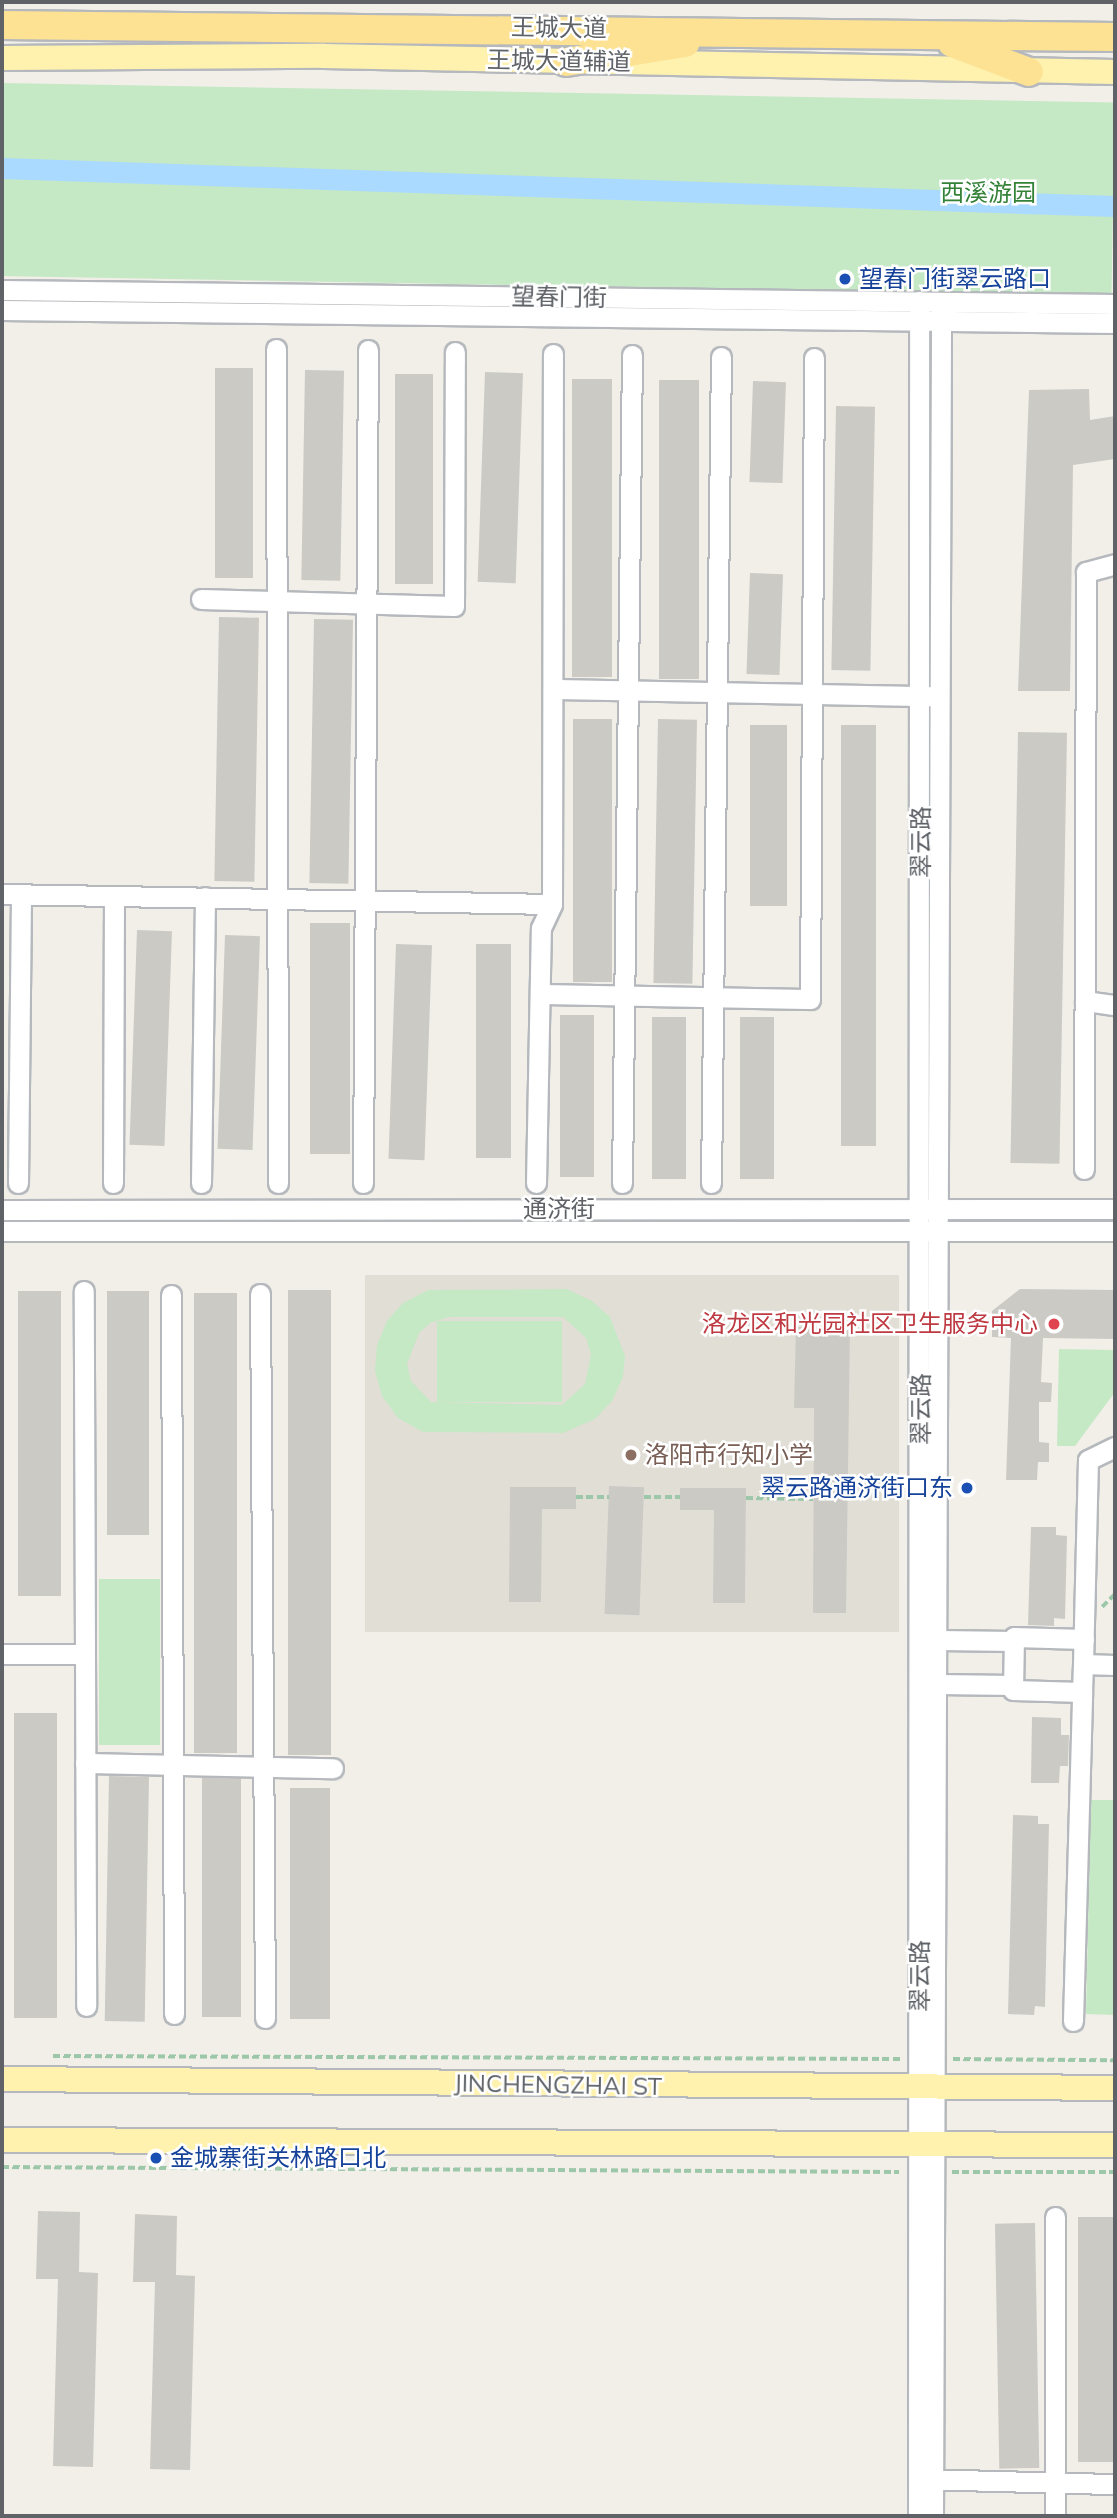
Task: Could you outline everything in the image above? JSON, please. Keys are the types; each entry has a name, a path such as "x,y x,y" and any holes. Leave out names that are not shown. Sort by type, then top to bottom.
{"highway":[{"name":"王城大道","path":"2,25 571,28 1115,37"},
{"path":"566,62 756,32"},
{"path":"933,36 1028,72"}],"main road":[{"name":"王城大道辅道","path":"2,58 324,56 1115,72"},
{"name":"JINCHENGZHAI ST","path":"2,2079 929,2089 1115,2088"},
{"path":"2,2140 1115,2145"}],"street":[{"name":"望春门街","path":"2,290 920,311"},
{"name":"望春门街","path":"2,310 941,311 1115,304"},
{"name":"翠云路","path":"920,311 930,696 929,2172 926,2480 933,2516"},
{"name":"望春门街","path":"941,311 1115,323"},
{"name":"翠云路","path":"930,696 941,311"},
{"path":"276,349 278,1183"},
{"path":"363,1183 368,350"},
{"path":"201,599 454,606 455,352"},
{"path":"536,1183 541,928 552,904 553,354"},
{"path":"622,1183 632,355"},
{"path":"711,1183 722,357"},
{"path":"540,994 810,999 814,358"},
{"path":"1084,1169 1086,572 1115,564"},
{"path":"553,689 930,696"},
{"path":"18,1183 11,894 552,904"},
{"path":"113,1183 114,896"},
{"path":"201,1183 205,897"},
{"path":"1085,1001 1115,1004"},
{"name":"通济街","path":"2,1210 1115,1209"},
{"name":"通济街","path":"2,1231 1115,1231"},
{"name":"翠云路","path":"929,2059 938,1640 930,1231"},
{"path":"84,1291 86,2006"},
{"path":"260,1294 265,2018"},
{"path":"172,1295 174,2014"},
{"path":"1073,2021 1087,1460 1115,1447"},
{"path":"1082,1692 1013,1690 1014,1637 1084,1639"},
{"path":"938,1640 1014,1642"},
{"path":"2,1654 85,1654"},
{"path":"1083,1664 1115,1665"},
{"path":"937,1684 1013,1685"},
{"path":"85,1763 333,1768"},
{"path":"1055,2217 1055,2516"},
{"name":"翠云路","path":"918,2516 926,2480"},
{"path":"926,2480 1115,2484"}],"path":[{"path":"576,1497 609,1497"},
{"path":"644,1497 680,1497"},
{"path":"746,1498 813,1499"},
{"path":"44,2056 1115,2060"},
{"path":"2,2167 1115,2172"}],"shaded area":[{"name":"洛阳市行知小学","path":"365,1275 899,1275 899,1632 365,1632"}],"green space":[{"name":"西溪游园","path":"2,83 1115,102 1111,295 2,276"},
{"path":"567,1289 592,1301 610,1317 625,1356 623,1377 612,1401 595,1419 563,1433 423,1432 398,1418 382,1396 375,1371 377,1345 387,1321 403,1303 428,1290","holes":["449,1317 563,1317 586,1338 591,1354 585,1384 562,1405 431,1402 411,1381 407,1364 419,1333 430,1323"]},
{"path":"437,1321 562,1321 562,1402 437,1402"},
{"path":"1059,1349 1115,1350 1115,1392 1075,1446 1057,1446"},
{"path":"99,1579 160,1579 160,1745 99,1745"},
{"path":"1091,1800 1115,1800 1115,2015 1086,2014"}],"building":[{"path":"215,368 253,368 253,578 215,578"},
{"path":"305,370 344,371 340,581 301,580"},
{"path":"485,372 523,373 516,583 478,582"},
{"path":"395,374 433,374 433,584 395,584"},
{"path":"572,379 612,379 612,677 572,677"},
{"path":"659,380 699,380 699,679 659,679"},
{"path":"753,381 786,382 782,483 749,482"},
{"path":"1089,389 1090,420 1115,416 1115,459 1073,465 1070,691 1018,691 1029,390"},
{"path":"836,406 875,407 870,671 831,670"},
{"path":"750,573 783,574 779,675 746,674"},
{"path":"219,617 259,618 254,882 214,881"},
{"path":"314,619 353,620 348,884 309,883"},
{"path":"573,719 612,719 612,982 573,982"},
{"path":"658,719 697,720 692,984 653,983"},
{"path":"750,725 787,725 787,906 750,906"},
{"path":"841,725 876,725 876,1146 841,1146"},
{"path":"1018,732 1067,733 1059,1164 1010,1163"},
{"path":"310,923 350,923 350,1154 310,1154"},
{"path":"137,930 172,931 164,1146 129,1145"},
{"path":"225,935 260,936 253,1150 218,1149"},
{"path":"396,944 432,945 424,1160 388,1159"},
{"path":"476,944 511,944 511,1158 476,1158"},
{"path":"560,1015 594,1015 594,1177 560,1177"},
{"path":"652,1017 686,1017 686,1179 652,1179"},
{"path":"740,1017 774,1017 774,1179 740,1179"},
{"path":"1020,1289 1115,1290 1115,1339 1043,1338 1041,1382 1052,1383 1051,1402 1039,1402 1039,1442 1049,1443 1049,1462 1038,1462 1037,1480 1006,1480 1011,1338 992,1337 992,1311"},
{"path":"288,1290 331,1290 331,1755 288,1755"},
{"path":"18,1291 61,1291 61,1596 18,1596"},
{"path":"107,1291 149,1291 149,1535 107,1535"},
{"path":"194,1293 237,1293 237,1753 194,1753"},
{"path":"796,1327 850,1328 846,1613 813,1613 814,1408 794,1408"},
{"path":"609,1486 644,1487 640,1615 605,1614"},
{"path":"510,1487 576,1487 576,1509 542,1509 541,1602 509,1602"},
{"path":"680,1488 746,1488 745,1603 713,1603 714,1510 680,1510"},
{"path":"1031,1527 1056,1527 1056,1535 1067,1536 1065,1619 1054,1618 1054,1626 1028,1625"},
{"path":"14,1713 57,1713 57,2018 14,2018"},
{"path":"1032,1717 1061,1718 1061,1735 1069,1735 1068,1766 1060,1766 1059,1783 1031,1783"},
{"path":"109,1776 149,1777 145,2022 105,2021"},
{"path":"202,1778 241,1778 241,2017 202,2017"},
{"path":"290,1788 330,1788 330,2019 290,2019"},
{"path":"1013,1815 1038,1816 1038,1824 1049,1824 1045,2007 1035,2006 1034,2015 1008,2014"},
{"path":"38,2211 80,2212 79,2272 98,2273 93,2467 53,2466 58,2279 36,2279"},
{"path":"135,2214 177,2216 176,2275 195,2276 190,2470 150,2469 155,2282 133,2282"},
{"path":"1078,2217 1115,2217 1115,2462 1078,2462"},
{"path":"1035,2223 1039,2468 999,2469 995,2224"}],"waterway":[{"path":"2,168 1115,206"}],"place":[{"name":"望春门街翠云路口","path":"845,279"},
{"name":"洛龙区和光园社区卫生服务中心","path":"1054,1324"},
{"name":"洛阳市行知小学","path":"631,1455"},
{"name":"翠云路通济街口东","path":"967,1488"},
{"name":"金城寨街关林路口北","path":"156,2158"}]}
